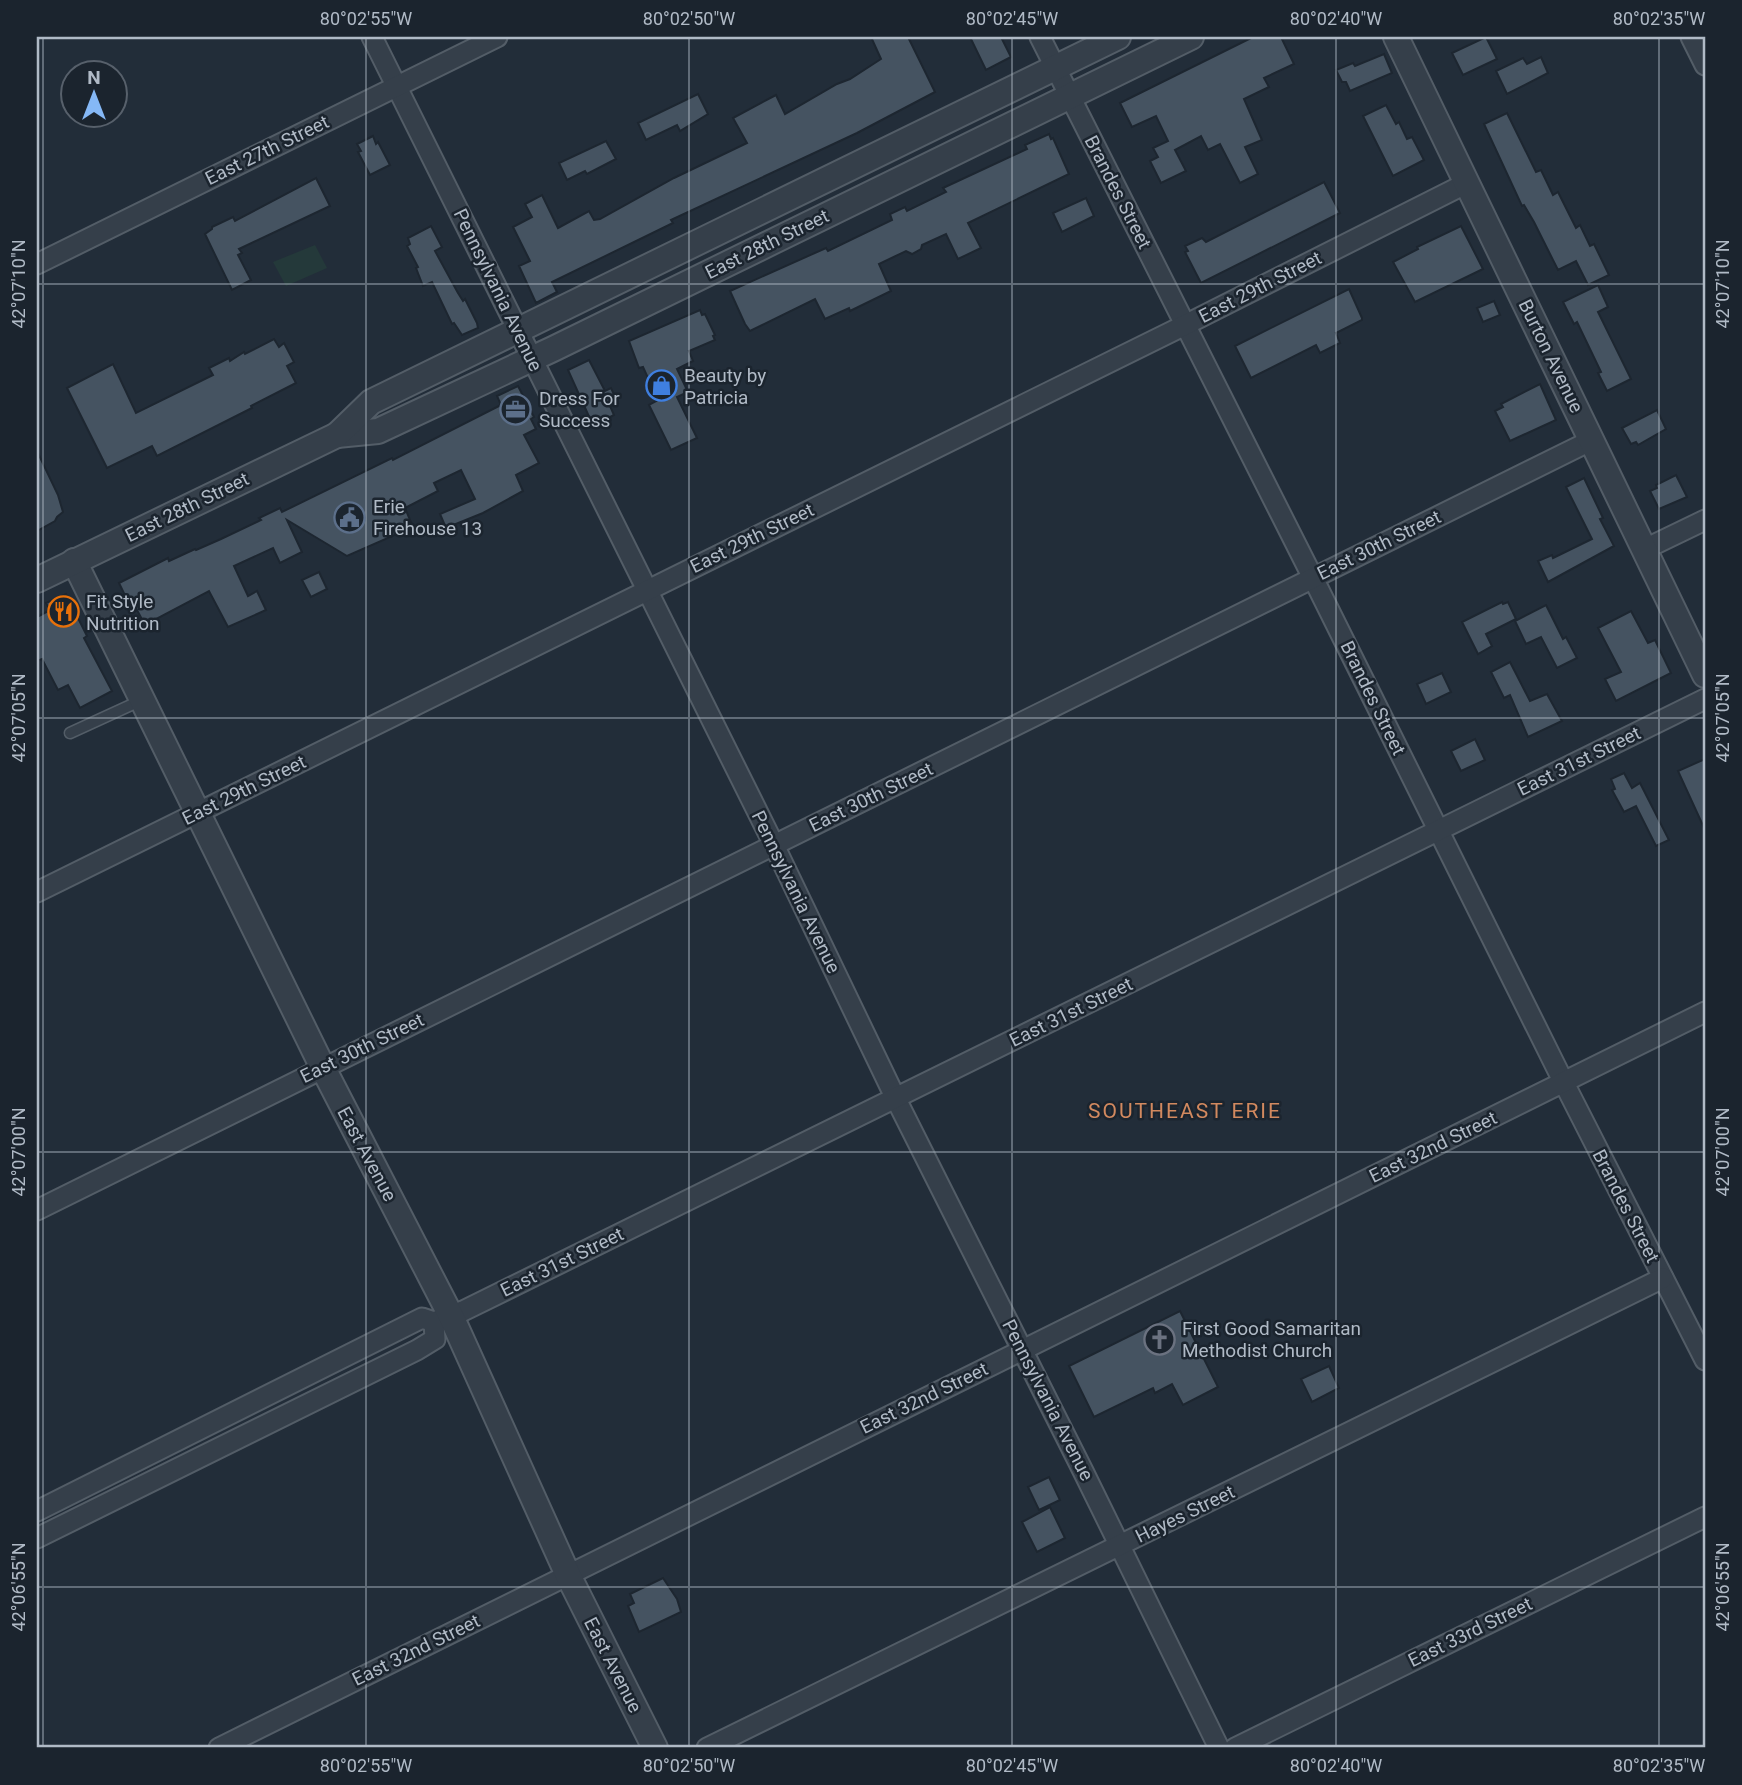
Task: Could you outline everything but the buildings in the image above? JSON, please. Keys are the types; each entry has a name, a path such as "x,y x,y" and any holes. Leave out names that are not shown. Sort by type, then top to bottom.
{"street":[{"name":"Pennsylvania Avenue","path":"372,37 1219,1748"},
{"name":"East 27th Street","path":"37,264 496,37"},
{"name":"Brandes Street","path":"1040,37 1705,1360"},
{"name":"East 28th Street","path":"37,580 337,435 371,402 1118,37"},
{"name":"East 28th Street","path":"337,435 378,431 1191,37"},
{"name":"Burton Avenue","path":"1396,37 1705,675"},
{"path":"1691,37 1705,65"},
{"name":"East 29th Street","path":"37,892 1467,183"},
{"name":"East 30th Street","path":"37,1210 1591,440"},
{"path":"1645,549 1705,520"},
{"name":"East Avenue","path":"74,561 655,1748"},
{"name":"East 31st Street","path":"37,1511 422,1318 443,1319 896,1099 1705,699"},
{"name":"East 32nd Street","path":"219,1748 1705,1012"},
{"name":"Hayes Street","path":"707,1748 1662,1278"},
{"path":"37,1538 417,1350 435,1339 443,1319"},
{"name":"East 33rd Street","path":"1235,1748 1705,1517"}],"lane":[{"path":"71,733 143,700"}],"green space":[{"path":"315,245 327,268 286,286 273,262"}],"place":[{"name":"Beauty by Patricia","path":"661,386"},
{"name":"Dress For Success","path":"516,409"},
{"name":"Erie Firehouse 13","path":"350,517"},
{"name":"Fit Style Nutrition","path":"63,612"},
{"name":"First Good Samaritan Methodist Church","path":"1159,1339"}],"district":[{"name":"SOUTHEAST ERIE","path":"1185,1111"}]}
